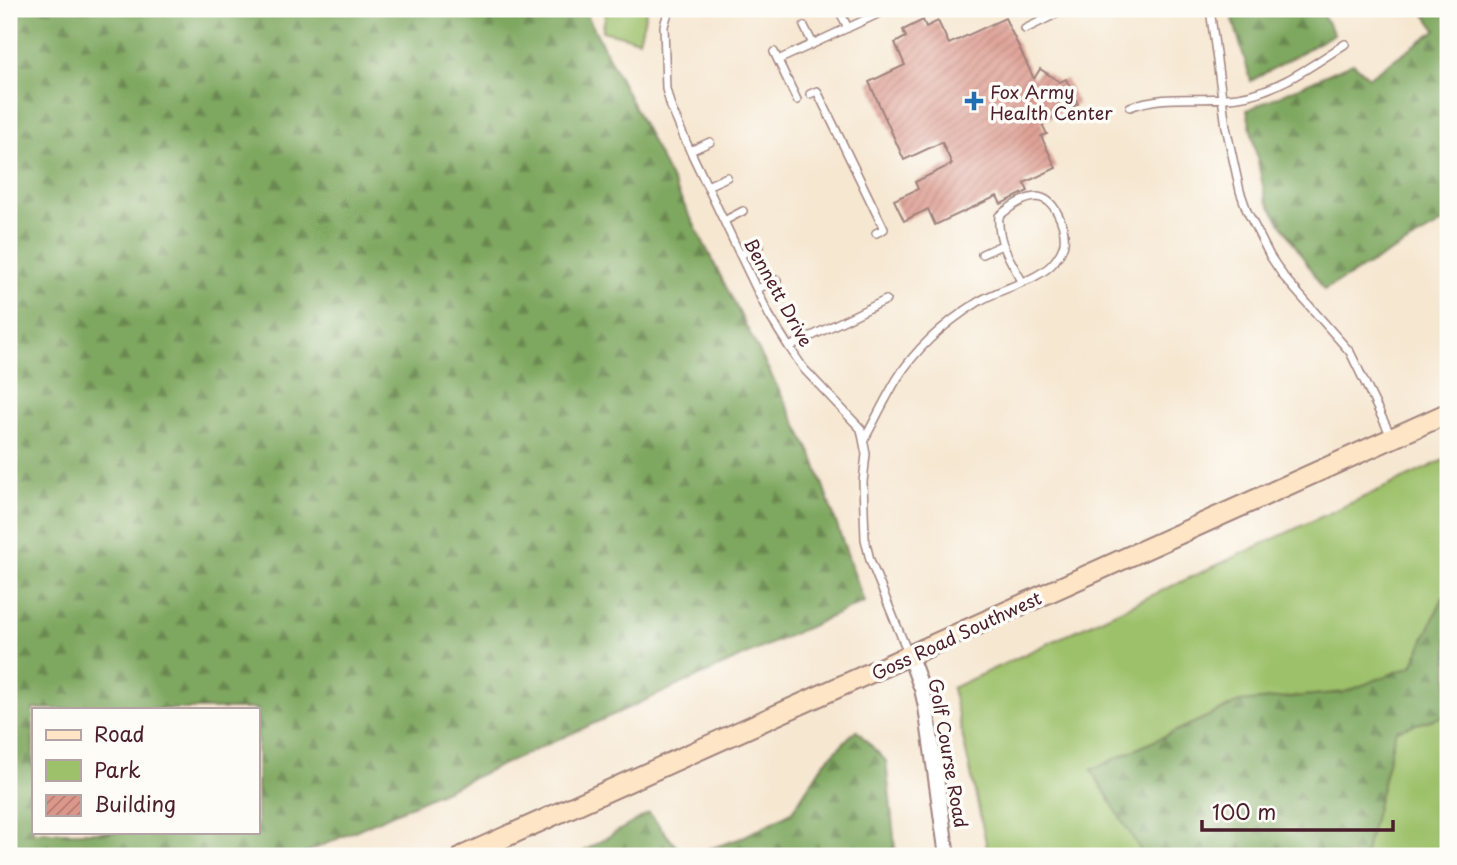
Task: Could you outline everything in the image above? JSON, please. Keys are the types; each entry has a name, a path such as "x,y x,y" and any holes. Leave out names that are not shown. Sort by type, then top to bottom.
{"street":[{"name":"Goss Road Southwest","path":"463,856 1448,413"},
{"name":"Golf Course Road","path":"910,657 926,707 947,856"},
{"path":"492,856 504,837"}],"lane":[{"name":"Bennett Drive","path":"669,9 664,26 666,89 690,151 757,289 789,347 823,390 853,419 861,429 864,440"},
{"path":"1210,9 1222,98 1240,191 1257,232 1284,277 1350,352 1392,438"},
{"path":"839,10 848,28"},
{"path":"1025,29 1062,11"},
{"path":"778,60 882,12"},
{"path":"804,26 813,44"},
{"path":"1130,107 1169,98 1222,98 1262,92 1297,75 1345,44"},
{"path":"774,52 797,100"},
{"path":"810,94 817,91 847,162 884,229 876,233"},
{"path":"690,151 710,142"},
{"path":"707,186 727,177"},
{"path":"910,657 878,582 865,539 864,440 898,377 930,338 979,301 1043,273 1053,264 1064,241 1062,227 1050,202 1044,198 1034,197 1011,206 999,216 998,229 1002,245 1021,281"},
{"path":"724,221 743,211"},
{"path":"740,255 760,245"},
{"path":"982,254 1002,245"},
{"path":"757,289 776,280"},
{"path":"789,347 886,300"}],"green space":[{"path":"9,9 584,9 813,457 864,602 299,856 9,856"},
{"path":"607,9 647,9 639,40 602,31"},
{"path":"1230,9 1322,9 1320,10 1334,34 1251,81"},
{"path":"1421,9 1448,9 1448,220 1324,290 1266,200 1247,110 1353,63 1369,77 1436,30"},
{"path":"1448,458 1448,856 989,856 952,688"},
{"path":"1443,597 1448,599 1448,713 1396,730 1365,856 1144,856 1091,770 1239,702 1345,692 1412,666"},
{"path":"856,730 886,761 896,856 688,856 739,839 792,812 823,764"},
{"path":"649,813 684,856 586,856 584,851"}],"building":[{"path":"1005,18 1034,79 1040,69 1060,82 1066,79 1078,104 1041,122 1047,134 1041,136 1056,168 1024,183 1028,191 1001,204 997,196 935,225 928,209 904,221 894,200 918,189 915,182 952,164 942,142 904,160 869,82 905,65 895,43 906,37 903,30 923,20 926,27 938,21 949,44"}],"place":[{"name":"Fox Army Health Center","path":"974,101"}]}
